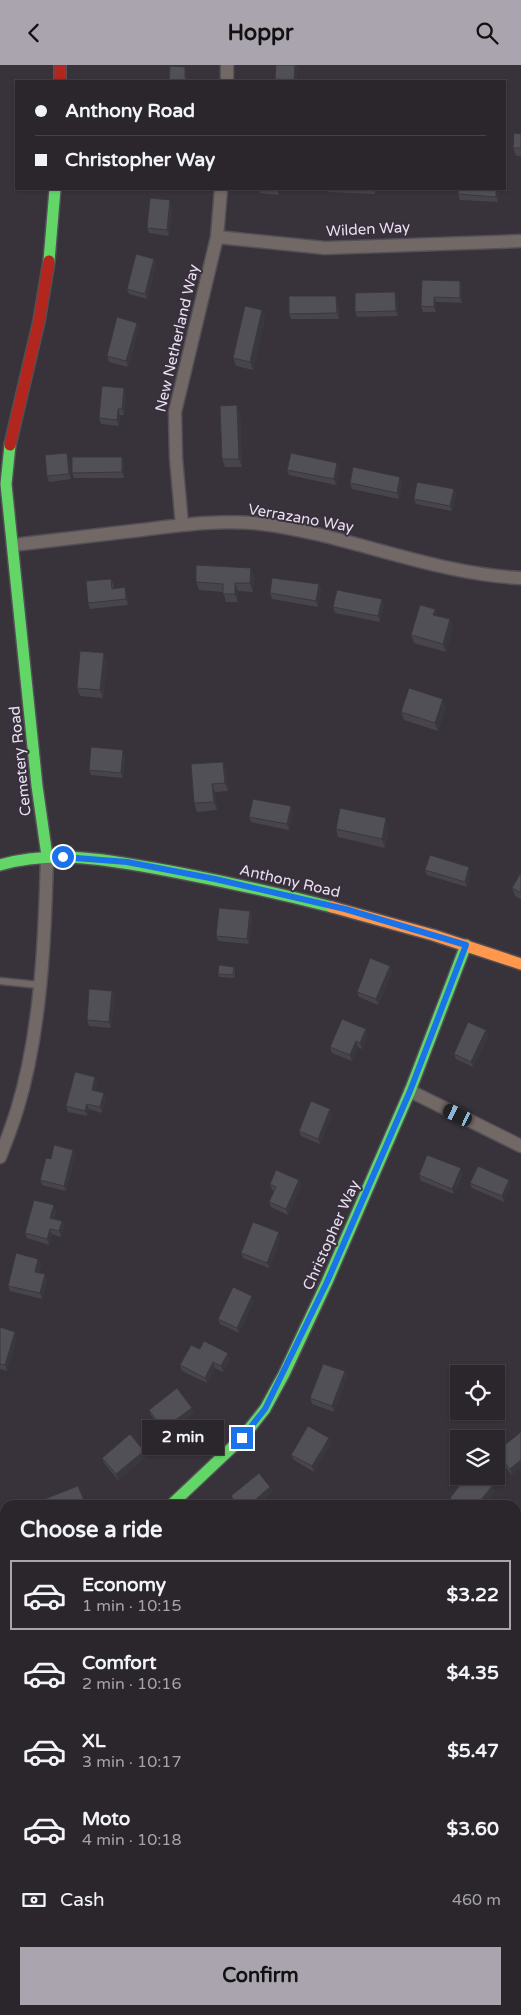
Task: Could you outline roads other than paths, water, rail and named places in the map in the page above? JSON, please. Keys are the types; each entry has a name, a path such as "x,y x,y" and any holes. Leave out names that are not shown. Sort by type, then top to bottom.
{"street":[{"path":"60,65 60,80"},
{"path":"227,65 227,80"},
{"name":"Cemetery Road","path":"47,856 37,786 6,484 6,457 44,298 55,190"},
{"name":"New Netherland Way","path":"182,525 176,458 175,412 217,237 222,190"},
{"name":"Wilden Way","path":"217,237 325,248 521,241"},
{"path":"0,435 6,457"},
{"name":"Verrazano Way","path":"13,545 182,525 226,522 262,524 326,537 443,566 521,578"},
{"path":"0,1157 17,1109 32,1046 45,933 47,856"},
{"name":"Anthony Road","path":"0,865 13,860 47,856 127,862 215,879 345,909 466,945 521,964"},
{"name":"Christopher Way","path":"176,1500 242,1438 265,1409 327,1282 410,1091 466,945"},
{"path":"410,1091 521,1146"}],"lane":[{"path":"0,981 39,985"}]}
